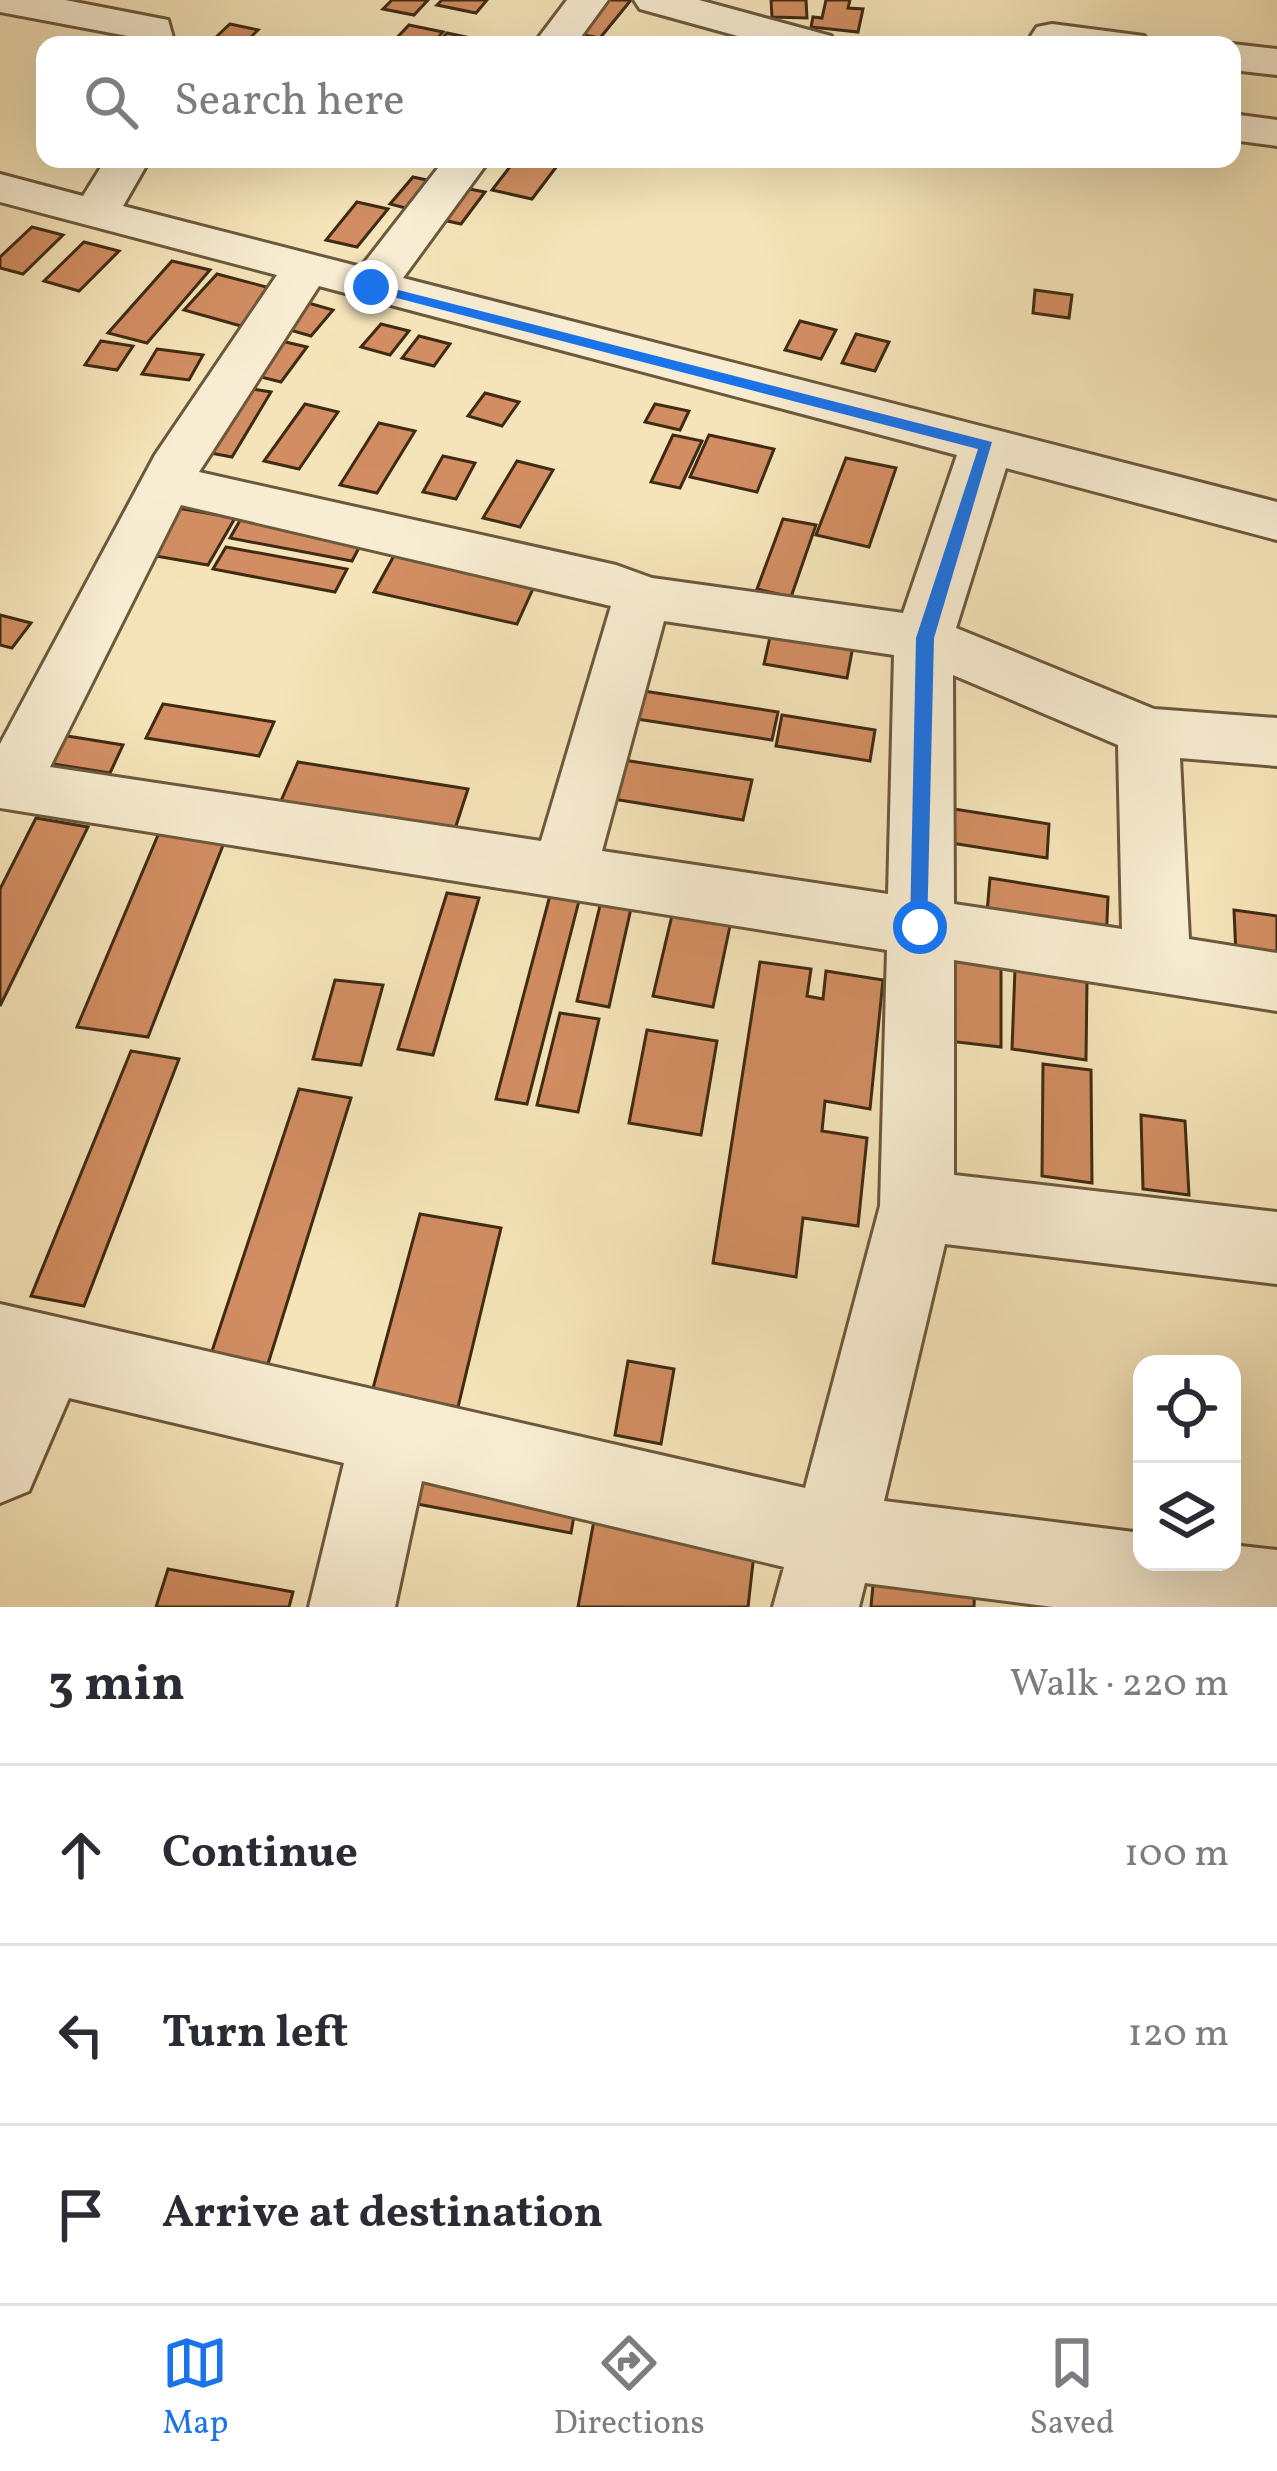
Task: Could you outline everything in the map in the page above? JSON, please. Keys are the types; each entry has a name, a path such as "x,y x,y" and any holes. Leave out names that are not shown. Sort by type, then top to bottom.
{"street":[{"path":"2,0 153,29 153,36"},
{"path":"561,36 589,0"},
{"path":"653,0 783,36"},
{"path":"1241,58 1277,62"},
{"path":"1241,128 1277,133"},
{"path":"95,214 123,168"},
{"path":"371,287 461,168"},
{"path":"0,188 1277,521"},
{"path":"306,270 259,329 166,483 3,791 1277,982"},
{"path":"825,1572 917,1206 925,638 987,446"},
{"path":"166,483 616,585 642,597 925,638 1148,732 1277,742"},
{"path":"564,872 642,597"},
{"path":"1148,732 1156,964"},
{"path":"917,1206 1277,1248"},
{"path":"0,1462 24,1349 392,1431 825,1572 1277,1593"},
{"path":"352,1607 392,1431"}],"building":[{"path":"392,0 428,0 414,15 383,9"},
{"path":"442,0 487,0 476,13 437,5"},
{"path":"600,0 631,0 602,36 573,33"},
{"path":"771,0 806,0 807,18 772,17"},
{"path":"826,0 850,0 848,8 863,9 858,32 811,27 813,17 822,18"},
{"path":"230,24 258,30 252,36 217,36"},
{"path":"409,25 443,32 439,36 399,36"},
{"path":"509,168 555,168 532,199 492,190"},
{"path":"413,177 436,182 413,210 390,204"},
{"path":"459,187 485,192 461,224 434,218"},
{"path":"357,202 388,209 357,247 326,240"},
{"path":"32,227 63,235 23,274 0,268 0,257"},
{"path":"84,242 119,251 79,291 44,281"},
{"path":"172,261 210,270 147,343 108,333"},
{"path":"217,274 274,289 241,326 184,310"},
{"path":"1035,290 1072,295 1069,318 1033,313"},
{"path":"298,300 333,310 311,336 276,326"},
{"path":"800,321 836,330 821,359 785,350"},
{"path":"381,324 409,331 390,355 361,347"},
{"path":"856,334 889,342 875,371 842,363"},
{"path":"419,336 450,344 434,366 402,358"},
{"path":"264,337 307,347 281,382 237,371"},
{"path":"101,341 133,346 117,370 85,365"},
{"path":"157,349 203,355 189,380 142,374"},
{"path":"234,386 271,392 232,457 194,450"},
{"path":"485,393 519,402 502,426 468,416"},
{"path":"305,404 338,412 299,469 264,461"},
{"path":"655,404 689,411 680,430 645,422"},
{"path":"379,423 415,431 377,493 340,485"},
{"path":"673,435 702,441 680,488 651,482"},
{"path":"709,435 774,449 757,492 690,477"},
{"path":"443,456 475,463 456,499 423,492"},
{"path":"846,458 896,468 869,547 816,535"},
{"path":"517,461 553,470 520,527 483,518"},
{"path":"166,506 235,518 208,565 138,553"},
{"path":"242,517 363,540 352,561 230,538"},
{"path":"783,519 816,525 791,597 757,589"},
{"path":"226,547 347,569 335,592 213,569"},
{"path":"396,552 536,582 517,624 374,592"},
{"path":"0,615 31,623 12,648 0,645"},
{"path":"772,628 854,641 847,678 764,664"},
{"path":"631,689 778,712 772,740 624,717"},
{"path":"163,704 274,722 259,756 146,738"},
{"path":"782,715 875,730 870,761 776,746"},
{"path":"55,734 123,745 110,773 41,762"},
{"path":"617,759 752,780 743,820 607,798"},
{"path":"298,762 468,789 454,832 280,803"},
{"path":"954,809 1049,824 1047,858 951,843"},
{"path":"36,818 88,827 0,1006 0,889"},
{"path":"164,821 229,830 148,1037 77,1027"},
{"path":"990,878 1108,897 1106,944 986,924"},
{"path":"553,884 582,889 527,1104 496,1099"},
{"path":"604,889 634,895 609,1007 577,1001"},
{"path":"447,893 479,898 433,1055 398,1049"},
{"path":"1234,910 1277,916 1277,961 1236,955"},
{"path":"673,911 731,921 713,1007 653,996"},
{"path":"950,958 1001,964 1001,1047 948,1041"},
{"path":"760,962 811,969 807,996 823,999 826,971 883,980 870,1109 825,1101 822,1131 867,1138 858,1226 803,1218 796,1277 713,1263"},
{"path":"1015,969 1087,980 1086,1060 1012,1049"},
{"path":"335,980 383,985 361,1065 313,1059"},
{"path":"560,1013 599,1019 578,1112 537,1105"},
{"path":"647,1030 717,1041 701,1135 629,1123"},
{"path":"131,1051 179,1059 84,1306 31,1296"},
{"path":"1043,1064 1091,1070 1092,1183 1042,1176"},
{"path":"299,1089 351,1098 267,1367 210,1357"},
{"path":"1141,1115 1185,1121 1189,1195 1143,1189"},
{"path":"420,1214 501,1228 458,1407 372,1392"},
{"path":"628,1361 674,1369 661,1444 615,1435"},
{"path":"408,1451 580,1482 571,1533 396,1500"},
{"path":"595,1515 755,1545 748,1607 578,1607"},
{"path":"875,1562 975,1580 974,1607 871,1607"},
{"path":"168,1569 293,1592 289,1607 156,1607"}],"route":[{"path":"371,287 987,446 925,638 920,927"}]}
